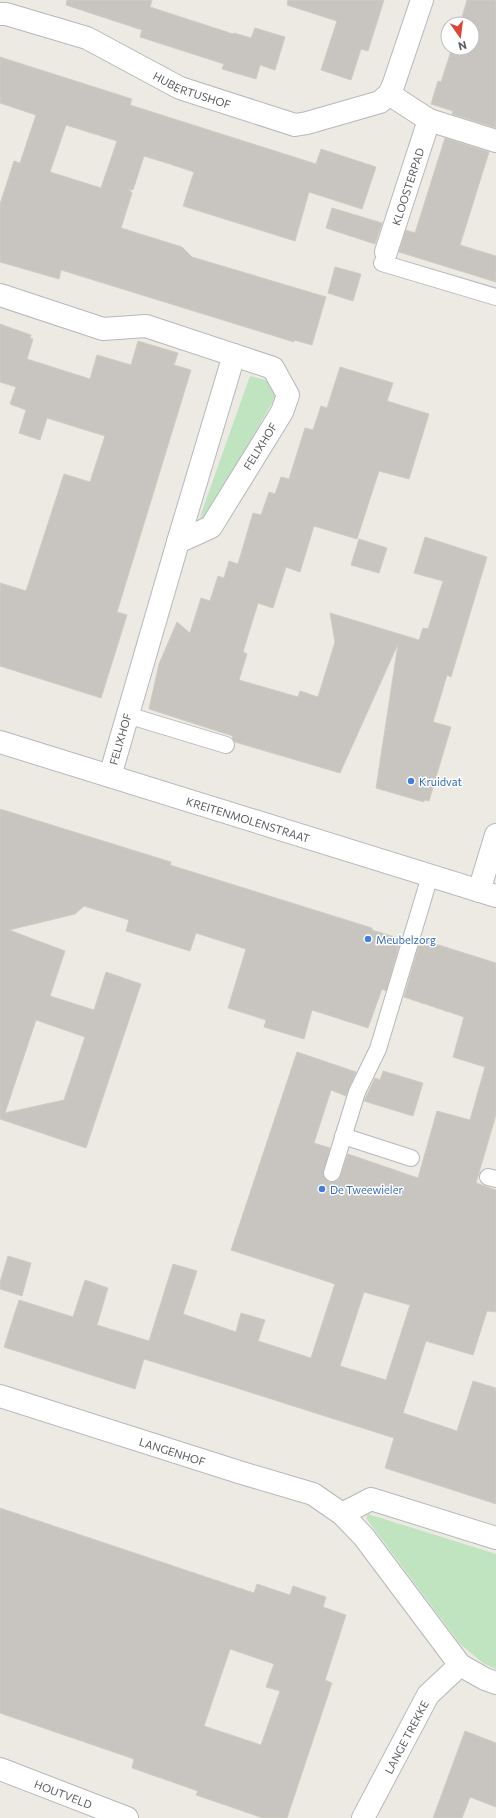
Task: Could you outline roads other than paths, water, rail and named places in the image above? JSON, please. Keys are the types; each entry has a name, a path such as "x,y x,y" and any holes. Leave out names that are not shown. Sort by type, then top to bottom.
{"street":[{"path":"422,0 389,94 429,120 496,141"},
{"name":"HUBERTUSHOF","path":"0,14 6,14 87,38 180,88 295,125 380,102 389,94"},
{"name":"KLOOSTERPAD","path":"384,257 429,120"},
{"name":"FELIXHOF","path":"0,296 103,329 146,326 273,368 288,395 282,412 211,527 178,542"},
{"name":"FELIXHOF","path":"110,776 234,355"},
{"name":"KREITENMOLENSTRAAT","path":"0,742 488,894"},
{"path":"488,894 496,835"},
{"name":"LANGENHOF","path":"0,1396 313,1494 342,1514 364,1537 460,1665 485,1679 496,1683"},
{"path":"342,1514 371,1499 496,1538"},
{"name":"LANGE TREKKE","path":"363,1818 428,1695 460,1665"},
{"name":"HOUTVELD","path":"0,1769 127,1818"}],"lane":[{"path":"384,257 496,297"},
{"path":"127,715 226,745"},
{"path":"332,1173 357,1092 378,1049 430,876"},
{"path":"343,1136 411,1158"}],"place":[{"name":"Kruidvat","path":"411,781"},
{"name":"Meubelzorg","path":"368,939"},
{"name":"De Tweewieler","path":"322,1189"}]}
